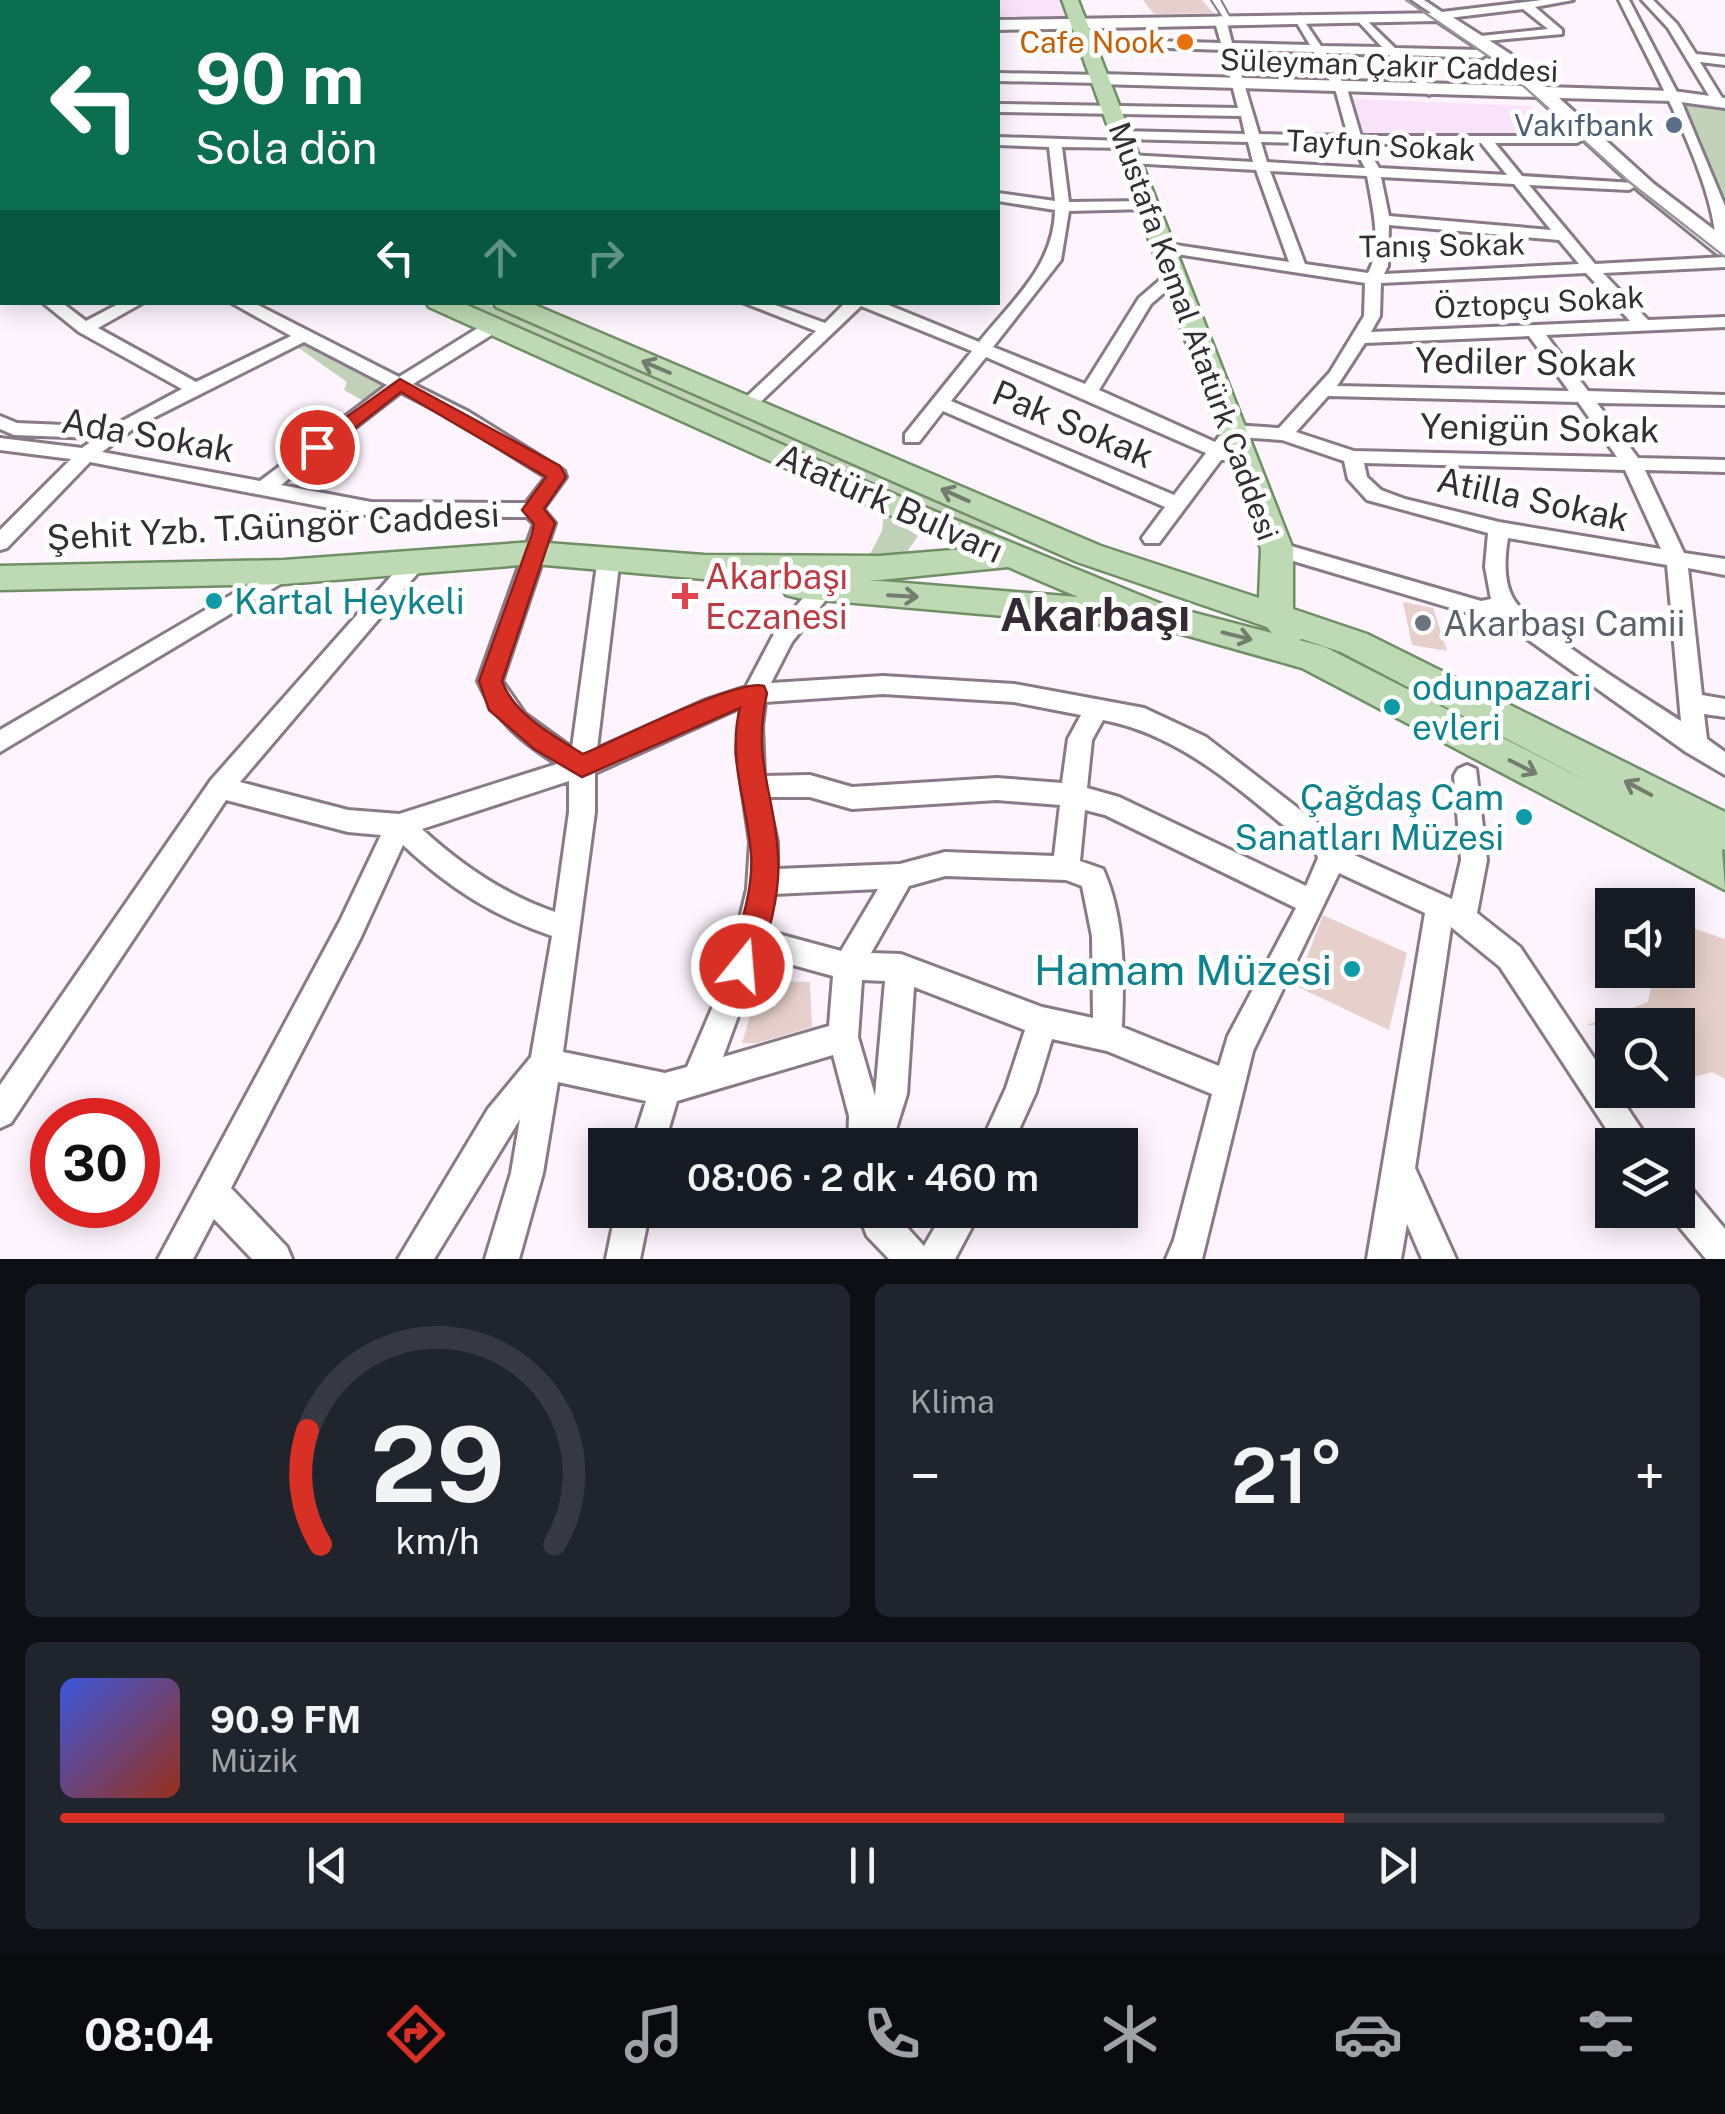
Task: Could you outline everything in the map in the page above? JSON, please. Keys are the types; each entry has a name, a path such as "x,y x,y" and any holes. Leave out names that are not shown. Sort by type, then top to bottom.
{"main road":[{"name":"Mustafa Kemal Atatürk Caddesi","path":"1070,0 1174,276 1232,448 1277,550 1276,614"},
{"path":"1000,24 1084,32 1224,18 1362,18 1426,11 1478,46 1724,249"},
{"name":"Süleyman Çakır Caddesi","path":"1114,117 1238,85 1538,96"},
{"name":"Süleyman Çakır Caddesi","path":"1340,89 1538,96"},
{"path":"1538,96 1722,102"},
{"path":"1538,96 1629,186 1725,261"},
{"name":"Atatürk Bulvarı","path":"452,305 498,315 746,406 1000,516 1041,552 1156,616 1312,657 1725,871"},
{"name":"Atatürk Bulvarı","path":"498,315 901,509 996,550"},
{"path":"901,509 928,532 929,540 919,554 901,566"},
{"path":"996,550 995,544 1010,536 1008,523 1000,516"},
{"name":"Şehit Yzb. T.Güngör Caddesi","path":"0,578 284,572 534,554 704,567 901,566 996,550 1089,554 1208,594"},
{"path":"1208,594 1232,595 1261,586 1270,576 1277,550"},
{"path":"1277,550 1304,600 1354,643"},
{"path":"961,599 1032,586 1041,552"},
{"path":"704,567 822,591 1156,616"},
{"path":"1208,594 1354,643 1725,832"},
{"path":"1276,614 1312,657"}],"street":[{"path":"1216,0 1224,18 1260,166 1299,268"},
{"path":"1399,0 1426,11 1568,0"},
{"path":"1624,0 1674,98 1724,220 1724,249"},
{"path":"1647,0 1673,26 1722,102"},
{"path":"1084,32 1228,46 1393,52 1478,46 1558,32 1525,5"},
{"path":"1284,434 1325,390 1372,316 1382,220 1371,163 1356,140 1340,89 1300,18"},
{"path":"1362,18 1429,91"},
{"path":"1690,56 1725,61"},
{"path":"1000,78 1114,117 1244,112"},
{"path":"1000,108 1114,117 1253,137 1578,139"},
{"path":"1000,141 1055,144 1114,117"},
{"name":"Tayfun Sokak","path":"1114,117 1260,166 1629,186"},
{"path":"1485,140 1590,269 1644,325"},
{"path":"912,438 986,350 1053,260 1060,243 1064,207 1055,144"},
{"path":"1000,197 1064,207 1147,204"},
{"path":"1382,220 1564,236"},
{"name":"Tanış Sokak","path":"1162,248 1373,279 1725,261"},
{"path":"1088,392 1145,302 1174,276"},
{"path":"86,328 130,305"},
{"path":"244,305 400,384 554,470 556,477 532,510 545,523 490,681 498,704 543,742 582,766"},
{"path":"759,305 827,329"},
{"path":"746,406 853,305"},
{"path":"873,305 1232,448 1152,538"},
{"path":"58,308 195,390"},
{"path":"263,489 498,315"},
{"name":"Öztopçu Sokak","path":"1356,338 1725,322"},
{"path":"1533,330 1631,462 1677,561 1695,746"},
{"path":"0,543 86,455 114,432 304,336"},
{"name":"Yediler Sokak","path":"1325,390 1725,400"},
{"name":"Pak Sokak","path":"942,404 1178,505"},
{"path":"0,422 14,429 114,432"},
{"name":"Yenigün Sokak","path":"1232,448 1284,434 1353,457 1725,466"},
{"name":"Ada Sokak","path":"0,444 86,455 370,509 532,510"},
{"name":"Atilla Sokak","path":"1353,457 1358,479 1374,495 1499,529 1725,568"},
{"path":"1499,529 1494,554 1497,586 1504,605 1534,632 1725,764"},
{"path":"1277,550 1466,606 1481,609 1504,605"},
{"path":"502,1259 527,1172 556,1011 582,812 582,766 608,557"},
{"path":"5,1095 220,788 417,561"},
{"path":"0,742 284,572"},
{"path":"697,1080 727,1017 762,882 765,856 752,787 747,729 760,671 792,623 822,591"},
{"path":"220,788 348,821 399,825 582,766 714,707 756,693 883,685 1014,693 1144,718 1197,744 1325,844 1332,858 1493,938 1510,957 1625,1128"},
{"path":"1693,703 1725,708"},
{"path":"1066,868 1080,739 1098,707"},
{"path":"1384,1259 1451,914 1474,860 1467,776"},
{"path":"752,787 810,786 852,798 997,788 1071,795 1110,804 1313,903"},
{"path":"399,825 437,860 510,909 565,928"},
{"path":"175,1259 350,930 399,825"},
{"path":"1684,850 1725,890"},
{"path":"1183,1259 1190,1246 1239,1047 1332,858"},
{"path":"762,882 900,876 945,864 1066,868 1093,878 1109,959 1107,1036"},
{"path":"865,1128 865,1116 843,1038 848,966 900,876"},
{"path":"750,940 848,966 902,968 1042,1022 1107,1036 1230,1086"},
{"path":"880,1128 891,1094 902,968"},
{"path":"1004,1128 1020,1092 1042,1022"},
{"path":"545,1064 665,1089 843,1038"},
{"path":"415,1259 499,1120 545,1064"},
{"path":"653,1128 665,1089"},
{"path":"1399,1169 1439,1259"},
{"path":"212,1192 274,1259"},
{"path":"1695,1220 1725,1256"},
{"path":"623,1259 629,1228"},
{"path":"883,1228 912,1259"},
{"path":"936,1259 954,1228"}],"shaded area":[{"path":"1000,0 1061,0 1067,16 1000,17"},
{"path":"1351,99 1530,106 1561,136 1365,136"}],"green space":[{"path":"1683,100 1725,107 1725,199"},
{"path":"459,305 489,305 997,523 993,533 978,531"},
{"path":"304,336 400,384 372,406 344,390 347,382 290,342"},
{"path":"884,514 918,536 907,552 868,558 882,531"}],"building":[{"path":"1143,0 1202,0 1213,13 1154,14"},
{"name":"Akarbaşı Camii","path":"1403,602 1433,608 1447,651 1412,645"},
{"name":"Hamam Müzesi","path":"1323,915 1407,953 1389,1030 1296,986"},
{"path":"1695,929 1725,939 1725,1079 1712,1072 1695,1076 1695,1008 1632,1008 1648,1002 1651,988 1695,988"},
{"path":"776,981 810,982 812,1027 758,1043 742,1043 753,1005 776,1007"}],"tram line":[{"path":"1406,0 1498,63 1628,181 1725,257"}],"place":[{"name":"Cafe Nook","path":"1185,42"},
{"name":"Vakıfbank","path":"1674,125"},
{"name":"Akarbaşı Eczanesi","path":"685,596"},
{"name":"Kartal Heykeli","path":"214,601"},
{"name":"Akarbaşı Camii","path":"1423,623"},
{"name":"odunpazari evleri","path":"1392,707"},
{"name":"Çağdaş Cam Sanatları Müzesi","path":"1524,817"},
{"name":"Hamam Müzesi","path":"1352,969"}],"district":[{"name":"Akarbaşı","path":"1095,614"}],"route":[{"path":"317,447 400,384 554,470 556,477 551,487 532,510 545,523 490,681 498,704 543,742 582,766 714,707 756,693 747,729 752,787 765,856 758,917 742,966"}]}
